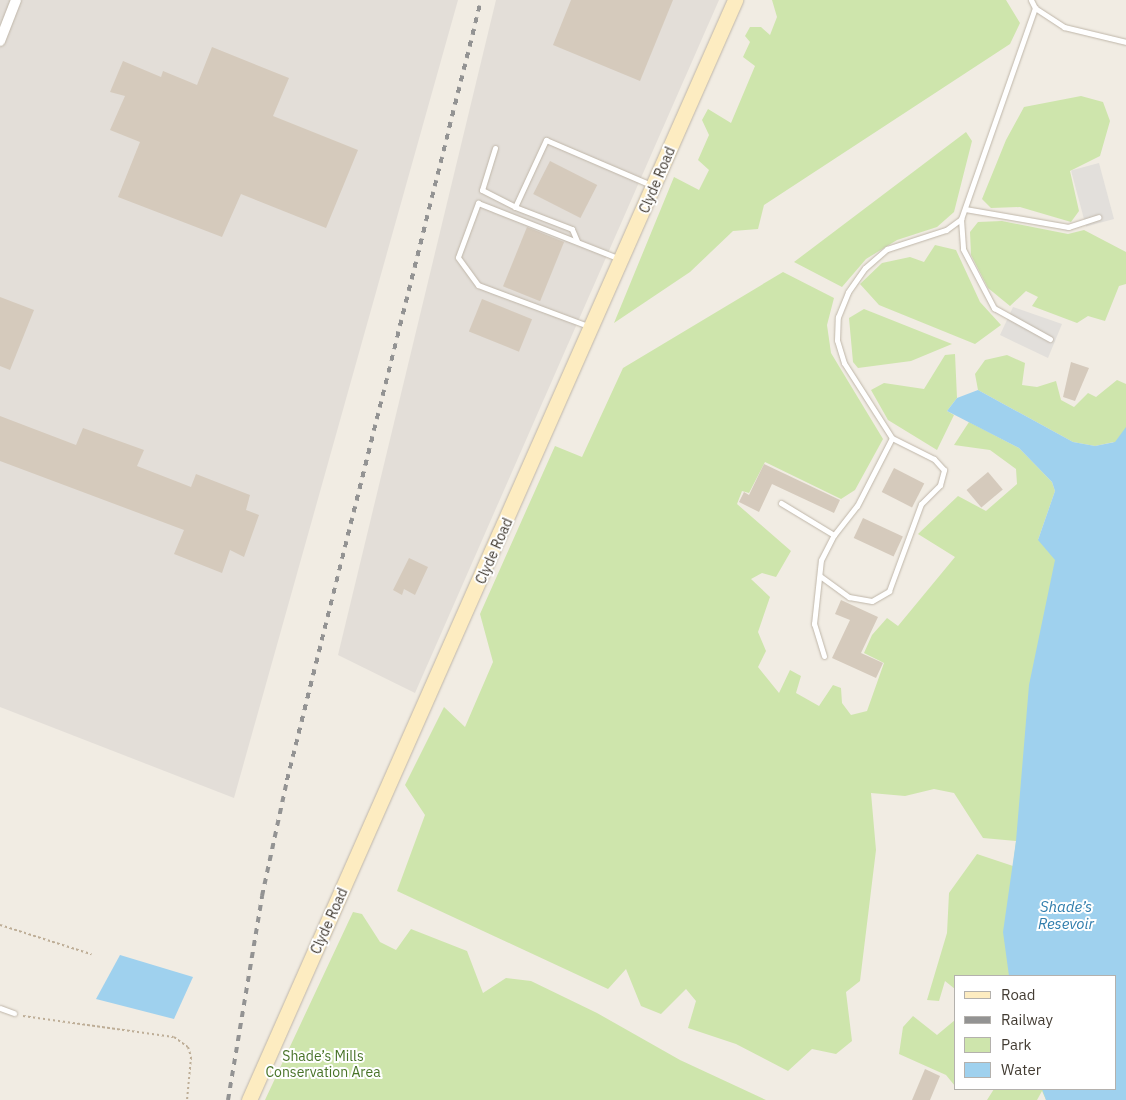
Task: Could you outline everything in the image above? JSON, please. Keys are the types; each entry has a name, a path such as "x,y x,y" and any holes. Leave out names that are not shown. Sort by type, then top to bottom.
{"main road":[{"name":"Clyde Road","path":"250,1100 623,260 735,0"}],"street":[{"path":"0,41 16,0"}],"lane":[{"path":"1031,0 1035,8 1064,27 1126,42"},
{"path":"1035,8 961,219 962,249 994,308 1050,339"},
{"path":"515,207 546,140 654,186"},
{"path":"495,148 482,190 515,207 572,229 577,241"},
{"path":"593,328 478,285 458,257 478,204 623,260"},
{"path":"965,209 1068,227 1098,217"},
{"path":"820,576 848,597 872,602 889,591 906,536 921,504 940,485 944,470 934,459 892,438 844,363 837,340 838,317 848,292 865,268 887,250 946,230 961,219"},
{"path":"824,656 814,624 821,560 834,535 857,506 892,438"},
{"path":"781,503 834,535"},
{"path":"0,1008 14,1012"}],"path":[{"path":"0,926 91,954"},
{"path":"14,1012 174,1037 188,1047 191,1057 187,1100"}],"shaded area":[{"path":"0,0 458,0 234,798 0,707"},
{"path":"496,0 719,0 415,693 338,655"},
{"path":"1099,163 1114,219 1086,227 1071,171"},
{"path":"1013,307 1062,324 1048,358 1000,335"}],"green space":[{"path":"772,0 1006,0 1020,23 1010,44 764,205 758,229 733,231 690,272 614,323 674,177 699,190 709,170 698,160 709,135 702,120 708,109 731,123 755,66 743,57 750,42 745,36 750,27 761,27 770,35 777,17"},
{"path":"1081,96 1103,102 1110,121 1100,156 1070,171 1079,211 1071,222 1020,207 991,208 982,199 1006,140 1024,107"},
{"path":"966,132 972,141 954,212 937,227 897,240 866,259 842,287 794,262"},
{"path":"1002,221 1068,234 1084,230 1126,252 1126,284 1119,286 1105,321 1088,316 1077,323 1032,306 1038,297 1026,291 1010,306 988,288 971,255 970,232 978,222"},
{"path":"935,245 956,250 980,302 1001,325 975,344 879,305 860,284 882,263 910,257 924,262"},
{"path":"783,272 834,298 827,325 831,353 883,439 855,490 841,499 765,462 749,493 742,491 737,504 791,551 776,577 762,573 751,579 770,597 758,632 766,651 758,667 779,693 790,670 801,676 796,693 819,706 833,685 841,688 842,703 851,715 867,711 884,663 864,653 872,635 887,618 898,626 955,557 918,534 958,496 986,511 1017,484 1016,469 990,450 954,445 969,422 1019,448 1052,482 1055,491 1038,540 1114,442 1095,446 1073,442 978,390 975,374 985,360 1007,355 1025,363 1022,385 1037,387 1056,381 1061,400 1074,407 1088,393 1096,397 1117,380 1126,384 1126,1100 1046,1100 1042,1091 1037,1100 987,1100 993,1090 1116,1090 1116,975 954,975 954,988 945,981 939,1001 927,1000 947,933 949,893 977,854 1013,866 1016,841 983,838 954,793 934,789 905,796 871,793 876,850 860,981 846,992 852,1041 836,1054 812,1049 788,1071 736,1044 688,1028 696,1001 686,989 661,1014 641,1006 626,969 608,989 397,891 425,815 405,785 444,707 465,727 493,662 480,614 555,446 582,457 623,368"},
{"path":"864,309 952,344 911,361 858,368 853,362 849,318"},
{"path":"955,354 957,398 947,411 954,415 937,450 888,420 871,390 884,383 924,389 945,355"},
{"name":"Shade’s Mills Conservation Area","path":"353,912 362,914 380,942 396,950 411,929 467,951 483,993 506,978 531,981 597,1013 680,1060 766,1100 265,1100"},
{"path":"913,1016 937,1035 954,1021 954,1085 946,1075 899,1054 903,1027"}],"water":[{"name":"Shade’s Resevoir","path":"978,390 1073,442 1095,446 1115,442 1126,427 1126,1100 1046,1100 1042,1090 1116,1090 1116,975 1009,975 1003,932 1016,841 1029,685 1055,560 1038,540 1055,491 1052,482 1019,448 947,411 957,398"},
{"path":"120,955 193,977 174,1019 96,999"}],"building":[{"path":"571,0 673,0 640,81 553,45"},
{"path":"212,47 289,78 273,116 358,150 326,228 241,194 222,237 118,197 140,142 110,130 125,96 110,92 123,61 161,77 163,71 197,85"},
{"path":"550,161 597,185 580,218 533,194"},
{"path":"527,227 564,242 540,301 503,286"},
{"path":"0,297 34,310 10,370 0,366"},
{"path":"482,299 532,319 519,352 469,331"},
{"path":"1071,362 1089,368 1075,401 1063,397"},
{"path":"0,416 76,445 83,428 144,450 137,466 191,487 196,474 250,495 246,510 259,515 244,557 230,550 222,573 174,554 184,530 0,461"},
{"path":"764,464 840,500 834,513 772,484 759,512 739,502 744,492 749,495"},
{"path":"894,468 924,483 912,507 882,492"},
{"path":"988,472 1003,490 981,508 967,490"},
{"path":"863,518 903,537 894,557 854,538"},
{"path":"409,558 428,567 415,595 404,589 402,595 393,590"},
{"path":"841,600 878,617 861,653 883,663 876,678 832,658 850,620 835,614"},
{"path":"925,1069 940,1076 930,1100 912,1100"}],"railway":[{"path":"228,1100 262,896 287,780 481,0"}]}
